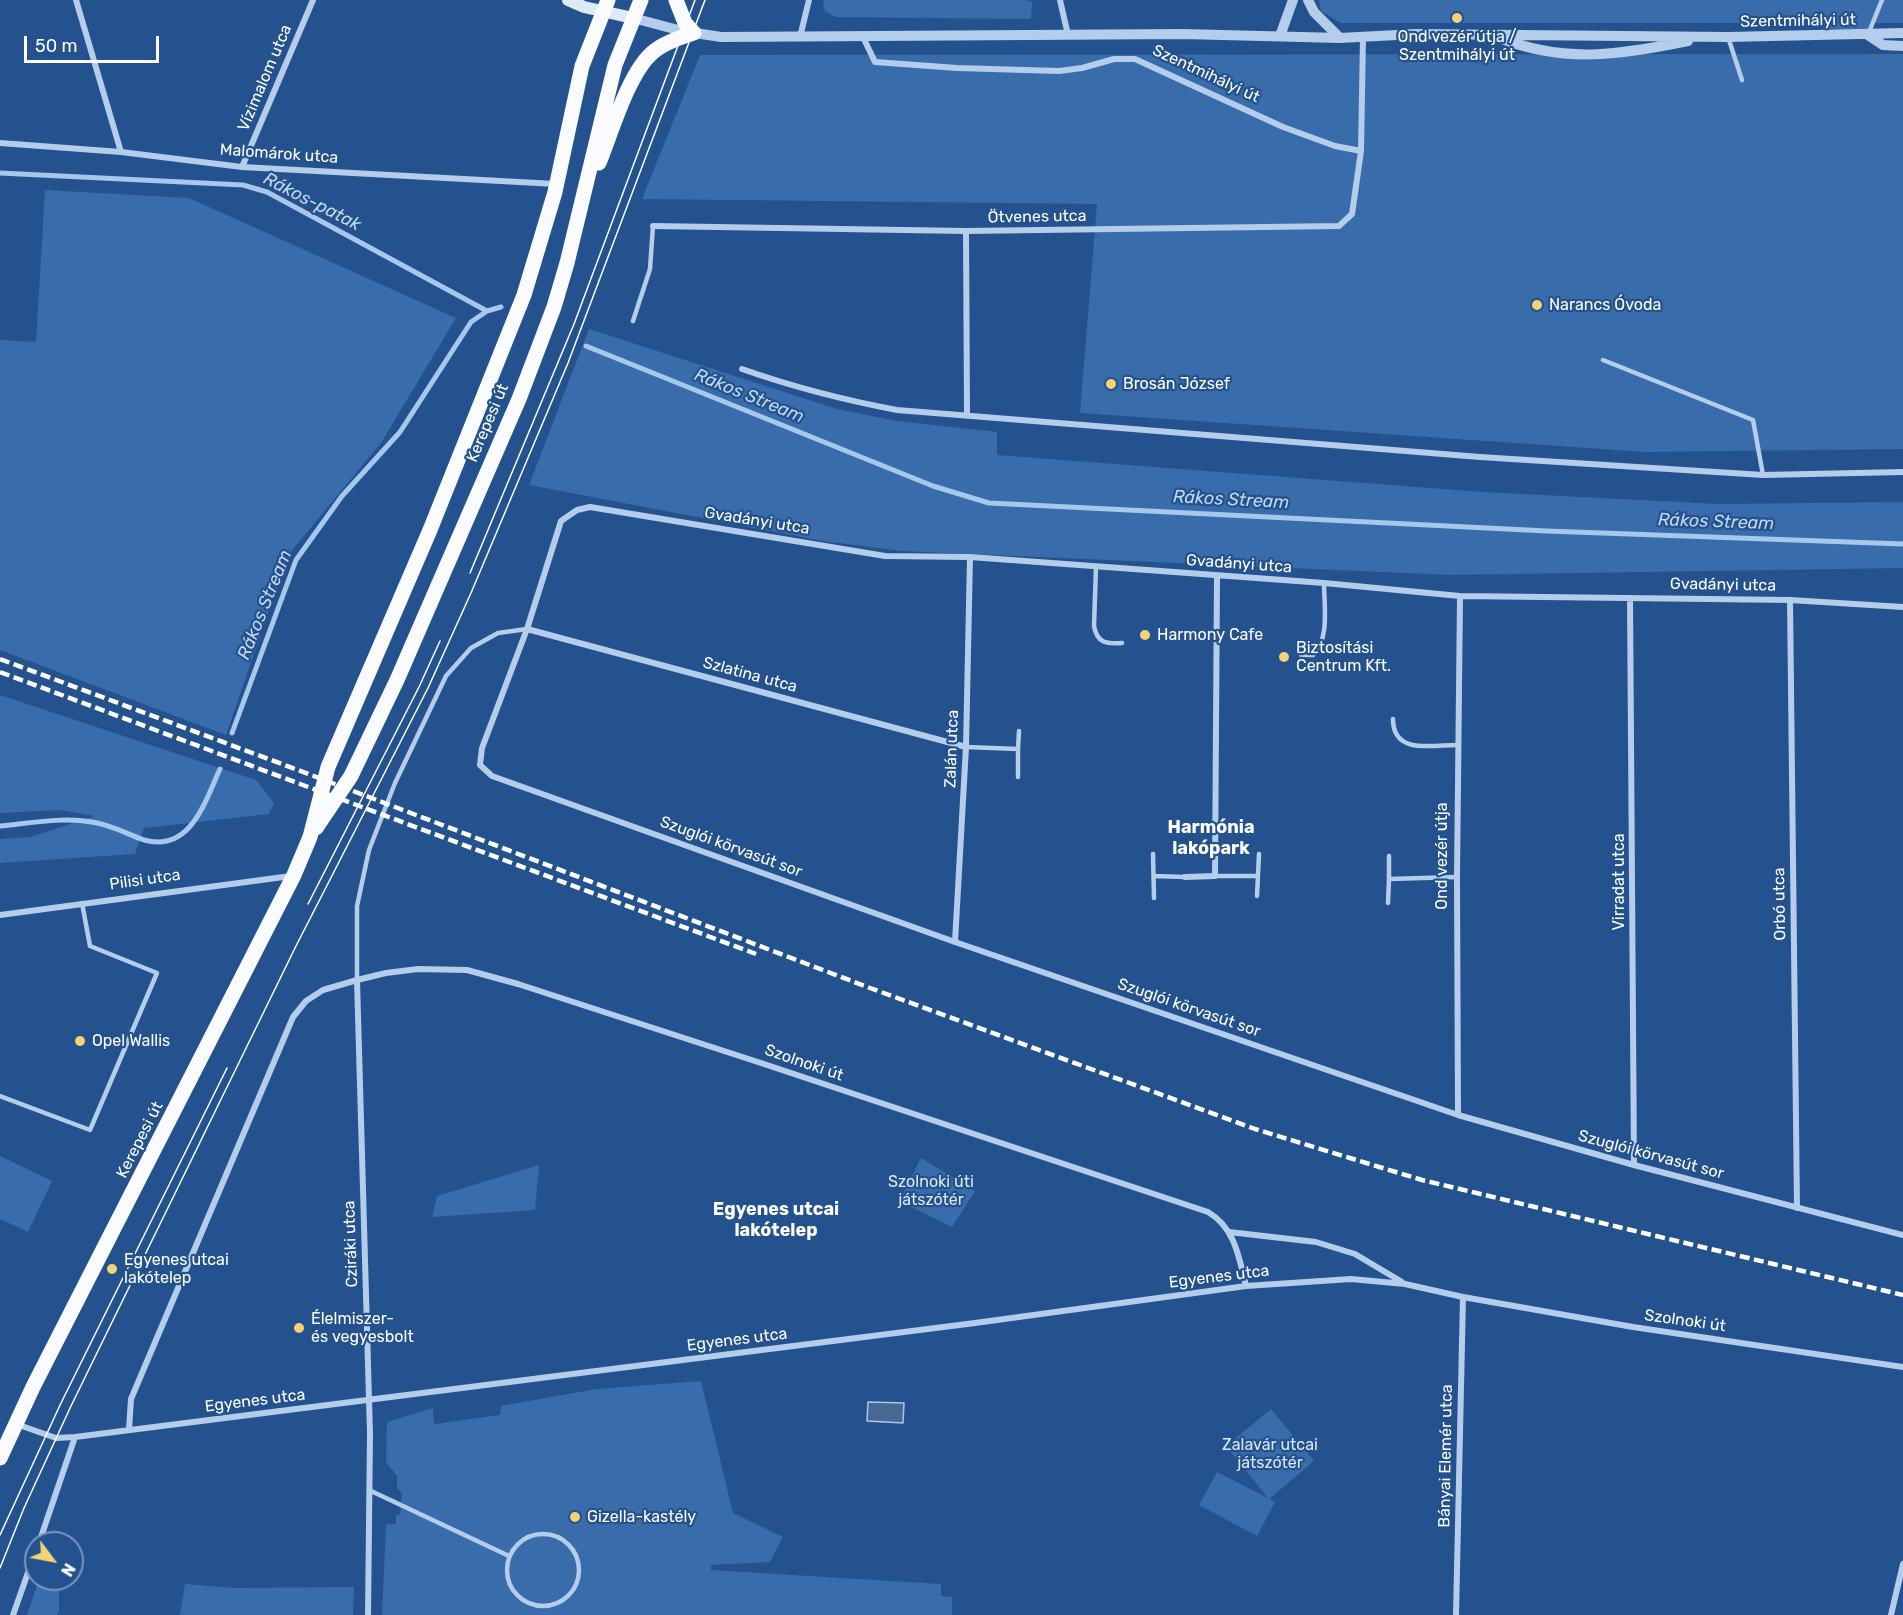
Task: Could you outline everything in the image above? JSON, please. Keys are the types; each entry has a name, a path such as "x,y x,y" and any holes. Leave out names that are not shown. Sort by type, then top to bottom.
{"main road":[{"path":"568,0 605,6 633,18"},
{"name":"Kerepesi út","path":"310,837 351,776 397,680 519,399 554,307 581,208 615,65 641,0"},
{"path":"581,208 639,69 650,54 661,46 694,33 685,23 676,0"},
{"name":"Kerepesi út","path":"0,1458 294,875 310,837 328,767 430,530 524,295 557,184 582,66 605,6"}],"street":[{"path":"76,0 122,152"},
{"name":"Vízimalom utca","path":"242,167 313,0"},
{"path":"800,37 809,0"},
{"path":"1060,0 1068,35"},
{"path":"1280,36 1293,0"},
{"path":"1308,0 1314,12 1340,38"},
{"name":"Szentmihályi út","path":"633,18 721,37 1068,35 1340,38 1414,34 1728,37 1903,33"},
{"name":"Szentmihályi út","path":"1489,34 1524,48 1583,55 1641,51 1710,37"},
{"name":"Szentmihályi út","path":"1868,35 1883,45 1903,46"},
{"path":"1361,151 1363,36"},
{"name":"Szentmihályi út","path":"863,37 875,62 957,68 1059,71 1082,68 1114,59 1135,59 1283,127 1335,146 1361,151"},
{"name":"Malomárok utca","path":"0,143 122,152 242,167 557,184"},
{"name":"Ötvenes utca","path":"653,226 966,231 1339,226 1352,214 1361,151"},
{"path":"966,231 966,414"},
{"path":"742,369 843,400 897,410 1468,456 1763,476 1903,472"},
{"name":"Gvadányi utca","path":"527,629 561,521 577,510 590,507 885,556 970,557 1217,577 1324,583 1460,596 1790,600 1903,607"},
{"name":"Zalán utca","path":"955,942 966,747 970,557"},
{"path":"1185,877 1215,876 1217,577"},
{"name":"Ond vezér útja","path":"1458,1115 1457,745 1460,596"},
{"name":"Virradat utca","path":"1630,598 1634,1165"},
{"name":"Orbó utca","path":"1790,600 1797,1208"},
{"name":"Szlatina utca","path":"527,629 966,747"},
{"name":"Szuglói körvasút sor","path":"527,629 482,748 480,765 492,776 955,942 1458,1115 1634,1165 1903,1235"},
{"name":"Pilisi utca","path":"0,915 294,875"},
{"name":"Szolnoki út","path":"357,980 418,969 467,970 518,984 764,1064 1208,1212 1219,1219 1229,1232 1236,1246 1246,1286"},
{"path":"129,1430 131,1399 293,1017 306,1001 323,990 357,980"},
{"name":"Cziráki utca","path":"357,980 369,1400 368,1615"},
{"path":"1229,1232 1316,1242 1355,1254 1405,1284"},
{"name":"Egyenes utca","path":"16,1424 56,1438 75,1437 975,1323 1246,1286 1351,1279 1405,1284 1463,1297"},
{"name":"Szolnoki út","path":"1463,1297 1633,1327 1903,1367"},
{"name":"Bányai Elemér utca","path":"1456,1615 1463,1297"},
{"path":"43,1531 75,1437"},
{"path":"1891,1615 1903,1564"},
{"path":"13,1615 24,1584"}],"lane":[{"path":"1868,35 1882,0"},
{"name":"Szentmihályi út","path":"1728,37 1742,80"},
{"path":"633,321 650,270 653,226"},
{"path":"1603,360 1753,420 1763,476"},
{"path":"1096,567 1095,634 1099,640 1107,644 1122,643"},
{"path":"1301,656 1313,655 1318,650 1323,633 1324,583"},
{"path":"357,980 357,906 369,850 395,783 446,676 471,648 498,633 527,629"},
{"path":"1393,719 1393,731 1398,739 1406,743 1414,746 1457,745"},
{"path":"1018,777 1019,731"},
{"path":"966,747 1018,749"},
{"path":"1153,854 1154,898"},
{"path":"1257,896 1259,854"},
{"path":"1388,903 1389,856"},
{"path":"1154,876 1185,877"},
{"path":"1215,876 1258,876"},
{"path":"1389,879 1457,877"},
{"path":"0,1096 90,1130 157,973 90,946 82,903"},
{"path":"369,1490 509,1556"},
{"path":"547,1533 563,1539 575,1552 579,1570 576,1587 564,1600 547,1607 530,1605 515,1595 507,1579 509,1556 515,1546 529,1536 547,1533"}],"green space":[{"path":"824,0 1026,0 1032,2 1031,19 836,17 825,11"},
{"path":"1319,0 1903,0 1903,23 1873,23 1868,35 1797,23 1341,23 1321,11"},
{"path":"1903,54 1903,449 1645,452 1080,413 1097,204 642,199 700,55"},
{"path":"45,190 189,198 456,318 381,443 288,555 226,735 0,650 0,340 36,342"},
{"path":"589,329 837,409 897,421 997,432 997,455 1483,492 1719,504 1903,502 1903,568 1450,575 902,551 823,541 529,485"},
{"path":"0,695 256,780 274,803 269,814 144,828 135,854 0,863 0,839 30,837 95,816 61,810 0,813"},
{"path":"0,1156 52,1181 28,1232 0,1219"},
{"name":"Szolnoki úti játszótér","path":"921,1158 975,1191 952,1227 899,1201"},
{"path":"539,1165 535,1210 432,1217 437,1196"},
{"path":"701,1381 733,1513 783,1537 770,1562 711,1565 711,1570 941,1584 941,1596 952,1597 952,1615 382,1615 386,1524 396,1524 396,1516 400,1514 402,1494 397,1488 397,1476 386,1462 387,1422 433,1408 434,1424 500,1415 501,1406 596,1389"},
{"name":"Zalavár utcai játszótér","path":"1271,1409 1314,1461 1269,1499 1275,1502 1257,1536 1199,1505 1217,1472 1268,1498 1226,1446"},
{"path":"185,1584 234,1588 354,1587 353,1615 180,1615"},
{"path":"35,1591 59,1591 57,1615 27,1615"}],"shaded area":[{"path":"868,1402 904,1403 903,1423 867,1421"}],"waterway":[{"name":"Rákos-patak","path":"0,173 243,185 267,192 487,311"},
{"name":"Rákos Stream","path":"232,733 296,560 342,496 400,432 471,322 487,311 501,307"},
{"name":"Rákos Stream","path":"586,346 933,486 989,503 1547,531 1903,544"},
{"name":"Rákos Stream","path":"0,826 69,820 106,825 144,840 160,842 174,839 185,832 202,809 220,769"}],"tram line":[{"path":"470,573 574,324 695,0"},
{"path":"0,1568 24,1508 71,1406 296,946 428,688 471,593 568,363 705,0"},
{"path":"308,904 419,687 440,641"},
{"path":"0,1535 61,1403 227,1068"}],"railway":[{"path":"0,659 870,988 1255,1129 1422,1180 1903,1295"},
{"path":"0,672 756,954"}],"place":[{"name":"Ond vezér útja / Szentmihályi út","path":"1457,18"},
{"name":"Narancs Óvoda","path":"1537,305"},
{"name":"Brosán József","path":"1111,384"},
{"name":"Harmony Cafe","path":"1145,635"},
{"name":"Biztosítási Centrum Kft.","path":"1284,657"},
{"name":"Opel Wallis","path":"80,1041"},
{"name":"Egyenes utcai lakótelep","path":"112,1269"},
{"name":"Élelmiszer- és vegyesbolt","path":"299,1328"},
{"name":"Gizella-kastély","path":"575,1517"}],"district":[{"name":"Harmónia lakópark","path":"1211,838"},
{"name":"Egyenes utcai lakótelep","path":"776,1220"}]}
